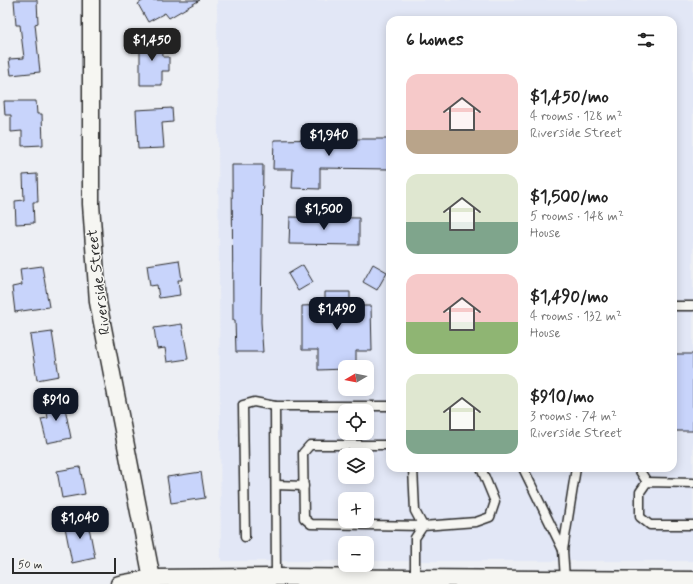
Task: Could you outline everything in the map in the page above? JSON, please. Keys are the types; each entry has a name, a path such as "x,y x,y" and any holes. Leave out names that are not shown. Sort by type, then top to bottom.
{"street":[{"name":"Riverside Street","path":"91,0 91,204 98,302 152,581"},
{"path":"119,584 152,581 276,577 693,580"}],"lane":[{"path":"677,306 693,306"},
{"path":"245,537 243,404 254,402 275,406 386,406"},
{"path":"275,406 276,577"},
{"path":"386,445 310,445 303,453 304,518 311,524 423,526 476,522 490,517 495,502 483,472"},
{"path":"413,472 415,511 423,526"},
{"path":"525,472 563,550"},
{"path":"565,579 563,550 575,472"},
{"path":"641,472 647,482"},
{"path":"647,482 693,483"},
{"path":"647,482 640,492 640,517 650,525 693,525"},
{"path":"276,485 304,486"},
{"path":"415,578 415,538 423,526"}],"shaded area":[{"path":"217,0 693,0 693,561 374,561 374,536 338,536 338,561 221,561"}],"building":[{"path":"14,0 37,0 38,23 35,24 40,72 11,75 9,59 24,58 20,25 16,25"},
{"path":"144,0 200,0 169,18 165,13 148,22 138,4"},
{"path":"140,38 162,38 163,57 169,57 169,71 162,71 162,85 140,85"},
{"path":"4,101 36,101 37,114 42,114 43,145 22,146 22,131 11,132 11,115 5,115"},
{"path":"172,108 173,122 162,123 164,148 138,149 136,110"},
{"path":"386,139 386,169 320,168 320,189 292,188 293,169 273,169 274,140"},
{"path":"232,165 263,165 261,322 263,352 236,352 235,320 233,320"},
{"path":"37,174 38,202 33,202 34,223 16,224 15,201 24,200 23,175"},
{"path":"290,217 359,218 359,245 289,244"},
{"path":"179,260 182,280 178,280 180,295 159,298 157,285 150,286 147,265"},
{"path":"373,264 386,271 377,290 363,282"},
{"path":"303,265 313,282 298,291 288,274"},
{"path":"42,266 49,307 15,312 12,287 22,285 20,269"},
{"path":"325,292 350,292 350,306 371,306 372,351 356,351 356,360 338,360 338,369 318,370 318,350 302,350 302,306 325,305"},
{"path":"182,324 188,359 167,362 165,348 157,349 154,328"},
{"path":"52,332 59,376 37,380 30,335"},
{"path":"677,354 693,354 693,431 677,431"},
{"path":"63,398 71,438 47,443 41,419 48,418 45,402"},
{"path":"80,467 85,494 62,498 57,471"},
{"path":"201,472 205,498 171,503 167,477"},
{"path":"87,517 95,558 72,563 64,522"}]}
